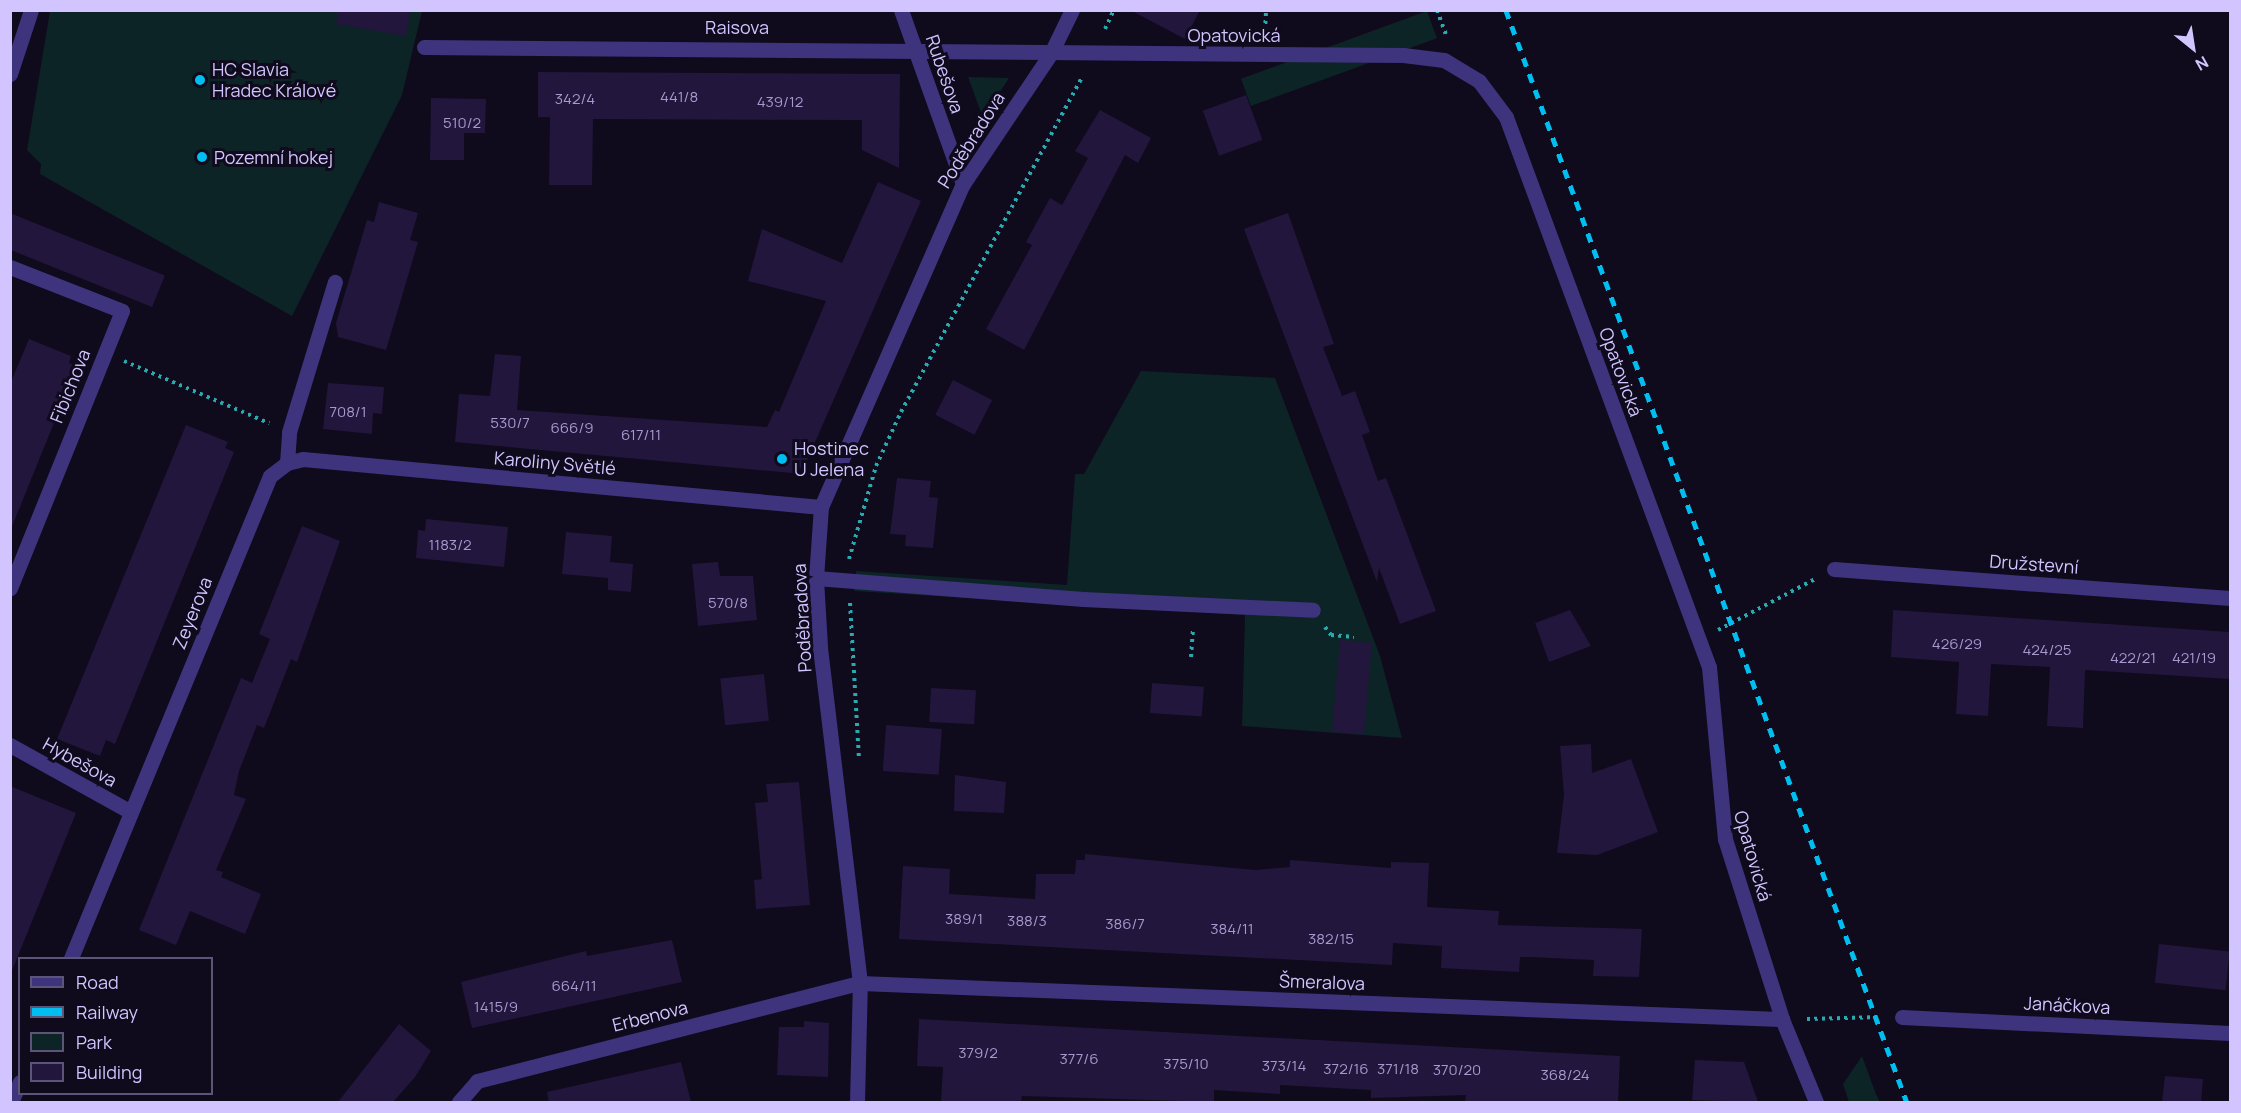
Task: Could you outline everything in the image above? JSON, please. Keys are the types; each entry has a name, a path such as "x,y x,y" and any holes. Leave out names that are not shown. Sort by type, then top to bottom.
{"street":[{"path":"10,74 31,10"},
{"name":"Rubešova","path":"901,10 963,184"},
{"name":"Poděbradova","path":"857,1102 860,982 816,578 821,507 963,184 1051,53 1072,10"},
{"name":"Raisova","path":"424,47 915,47 1051,53"},
{"name":"Opatovická","path":"1051,53 1426,56 1458,66 1479,81 1506,117 1699,639 1716,703 1725,839 1782,1019 1816,1102"},
{"name":"Fibichova","path":"10,267 122,311 10,588"},
{"path":"287,463 289,432 335,282"},
{"name":"Karoliny Světlé","path":"287,463 303,459 821,507"},
{"name":"Zeyerova","path":"70,957 270,476 287,463"},
{"name":"Družstevní","path":"1834,569 2230,598"},
{"path":"816,578 1194,605 1313,610"},
{"name":"Hybešova","path":"10,746 131,812"},
{"name":"Šmeralova","path":"860,982 1782,1019"},
{"name":"Erbenova","path":"459,1102 477,1081 860,982"},
{"name":"Janáčkova","path":"1902,1017 2230,1033"},
{"path":"11,1102 18,1086"}],"path":[{"path":"860,767 849,652 849,581 860,515 901,412 1094,54 1114,10"},
{"path":"105,352 289,432"},
{"path":"1699,639 1834,569"},
{"path":"1191,657 1194,605"},
{"path":"1782,1019 1902,1017"}],"green space":[{"name":"Pozemní hokej","path":"50,11 422,11 402,95 292,316 40,174 41,164 27,150"},
{"path":"1427,11 1437,38 1251,106 1241,79"},
{"path":"968,77 1009,78 983,118"},
{"path":"1141,371 1275,378 1380,656 1402,738 1242,726 1245,615 854,591 856,571 1067,585 1075,474 1084,474"},
{"path":"1862,1056 1880,1102 1849,1102 1843,1084"}],"building":[{"path":"338,10 410,10 406,36 336,24"},
{"path":"1130,10 1200,10 1185,39"},
{"path":"538,72 900,74 899,168 862,150 862,120 593,119 592,185 549,185 550,117 538,117"},
{"path":"1246,95 1262,140 1219,156 1203,111"},
{"path":"431,98 486,99 485,133 464,133 464,160 430,160"},
{"path":"1100,110 1151,138 1138,163 1125,155 1024,350 986,329 1032,245 1026,242 1050,198 1062,205 1088,158 1075,151"},
{"path":"878,182 921,201 805,465 792,473 455,442 459,394 490,396 495,354 521,356 517,410 767,427 775,410 779,412 826,301 748,281 762,229 842,263"},
{"path":"379,202 418,213 410,240 418,242 386,350 338,337 336,323 367,220 374,222"},
{"path":"10,213 165,276 152,307 10,250"},
{"path":"1288,213 1334,344 1323,347 1342,396 1355,391 1370,432 1362,435 1378,481 1386,478 1436,611 1400,624 1379,568 1377,582 1244,229"},
{"path":"29,339 71,356 69,363 77,366 11,529 10,384"},
{"path":"953,380 992,400 974,435 935,415"},
{"path":"328,383 384,387 382,414 373,413 372,434 323,429"},
{"path":"186,425 228,442 225,448 234,452 115,744 106,740 100,756 57,739"},
{"path":"897,478 931,481 929,497 938,498 933,548 905,546 906,535 890,534"},
{"path":"426,519 508,527 504,567 416,558 418,530 425,531"},
{"path":"302,526 340,541 297,662 291,659 264,728 257,725 239,771 234,795 246,799 216,870 223,872 221,877 261,894 245,934 190,911 176,945 139,930 241,678 252,683 270,639 259,634"},
{"path":"566,532 612,536 610,562 633,564 631,592 608,590 608,578 562,574"},
{"path":"718,562 720,576 753,576 757,620 698,626 692,564"},
{"path":"1570,610 1591,646 1549,662 1535,623"},
{"path":"1893,610 2230,632 2230,679 2085,670 2083,728 2047,726 2050,667 1991,664 1988,716 1956,714 1959,662 1891,657"},
{"path":"1340,640 1372,643 1364,734 1332,732"},
{"path":"764,674 769,721 725,725 720,679"},
{"path":"1152,683 1204,687 1202,717 1150,713"},
{"path":"931,688 976,690 974,724 929,722"},
{"path":"886,725 942,729 939,775 883,771"},
{"path":"1591,744 1592,773 1631,759 1658,832 1597,855 1557,853 1564,795 1560,746"},
{"path":"955,775 1006,782 1004,813 954,811"},
{"path":"799,782 810,905 756,909 754,880 762,879 755,803 768,802 766,784"},
{"path":"10,786 76,813 11,973 10,972"},
{"path":"1085,854 1255,870 1290,867 1290,860 1391,868 1391,862 1429,863 1427,907 1499,911 1498,925 1642,929 1639,977 1593,976 1594,960 1529,957 1520,957 1519,972 1441,968 1442,946 1393,943 1392,965 899,939 903,866 950,869 949,894 1035,899 1036,874 1075,874 1076,860 1085,860"},
{"path":"672,940 682,982 472,1028 461,982 586,951 587,956"},
{"path":"2159,944 2230,951 2226,990 2155,983"},
{"path":"919,1019 1620,1056 1618,1102 1465,1102 1466,1095 1371,1098 1371,1090 1280,1085 1280,1094 1214,1090 1214,1102 1022,1096 1021,1102 941,1101 943,1067 917,1066"},
{"path":"804,1021 829,1023 828,1077 777,1075 779,1027 804,1027"},
{"path":"399,1024 431,1051 415,1077 393,1102 338,1102"},
{"path":"1695,1060 1744,1062 1758,1102 1692,1100"},
{"path":"681,1062 691,1102 549,1102 547,1092"},
{"path":"2165,1076 2203,1079 2201,1102 2162,1102"}],"railway":[{"path":"1506,10 1907,1102"}],"place":[{"name":"HC Slavia Hradec Králové","path":"200,80"},
{"name":"Pozemní hokej","path":"202,157"},
{"name":"Hostinec U Jelena","path":"782,459"}]}
